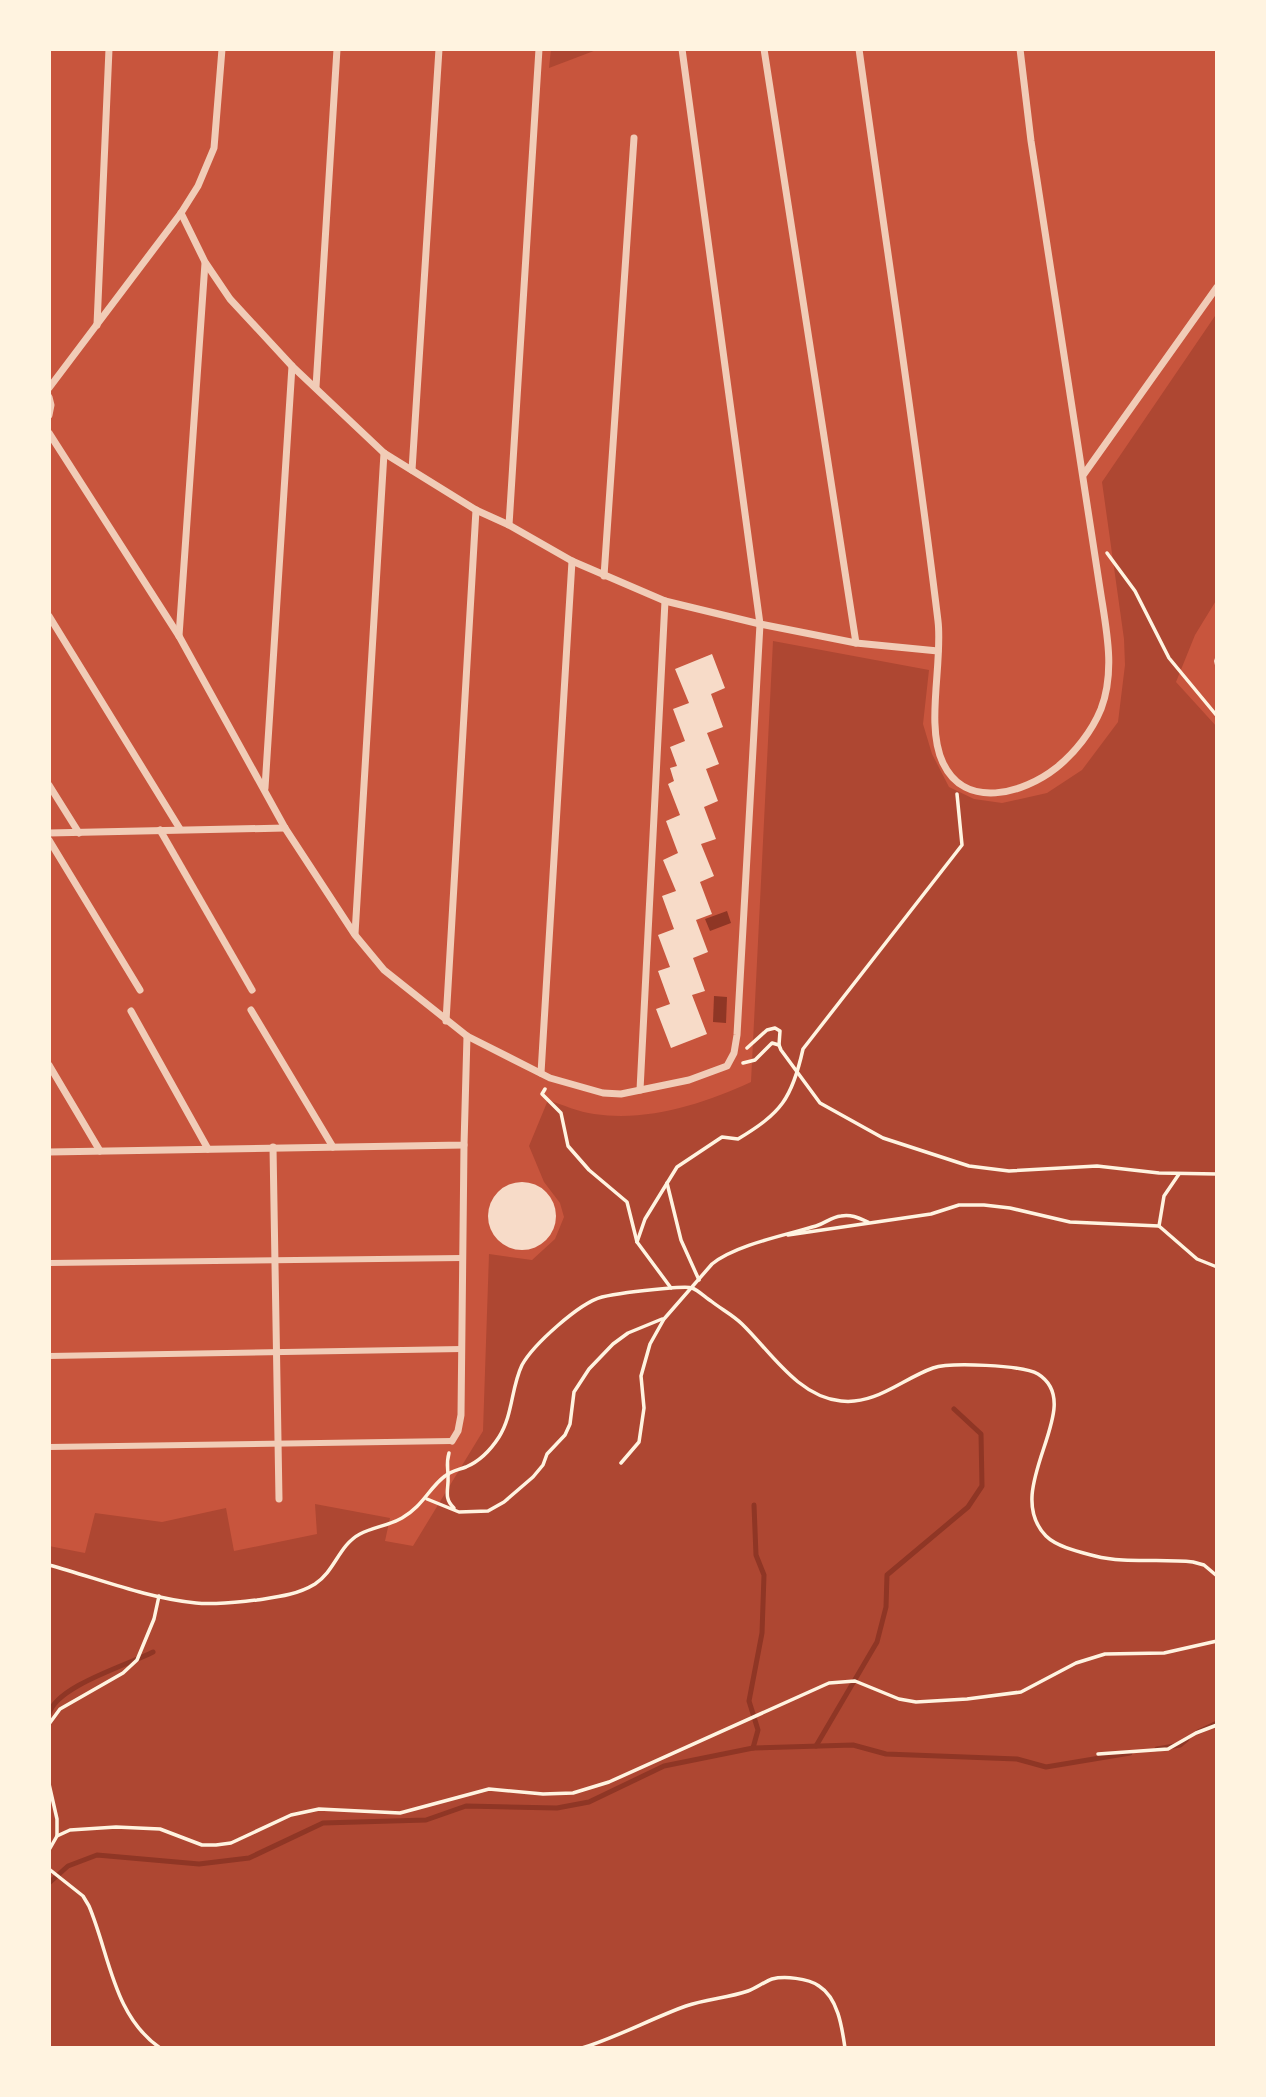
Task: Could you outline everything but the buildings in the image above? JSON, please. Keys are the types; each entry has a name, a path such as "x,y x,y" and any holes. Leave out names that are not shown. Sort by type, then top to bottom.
{"street":[{"path":"97,325 109,49"},
{"path":"49,388 181,213 198,186 214,148 222,49"},
{"path":"316,387 337,49"},
{"path":"412,470 439,49"},
{"path":"509,525 539,49"},
{"path":"49,433 179,636 285,828 355,935 384,970 467,1036 550,1078 603,1093 621,1094 640,1090 727,1066 734,1053 737,1035 760,624 682,49"},
{"path":"764,49 856,643"},
{"path":"859,49 938,624 937,739 943,763 956,781 971,791 989,794 1012,791 1034,782 1056,768 1075,749 1092,727 1101,708 1110,670 1031,141 1020,49"},
{"path":"604,576 634,138"},
{"path":"181,213 205,262 230,299 292,366 384,453 476,510 509,525 572,561 665,601 856,643 938,651"},
{"path":"179,636 205,262"},
{"path":"1083,475 1217,287"},
{"path":"265,789 292,366"},
{"path":"49,397 49,415"},
{"path":"355,935 384,453"},
{"path":"446,1021 476,510"},
{"path":"541,1073 572,561"},
{"path":"640,1090 665,601"},
{"path":"49,616 180,829"},
{"path":"49,785 79,833"},
{"path":"49,833 285,828"},
{"path":"160,830 252,990"},
{"path":"49,840 140,990"},
{"path":"251,1010 333,1147"},
{"path":"131,1011 208,1149"},
{"path":"49,1447 452,1441 458,1431 461,1415 467,1036"},
{"path":"49,1065 100,1151"},
{"path":"49,1152 464,1145"},
{"path":"273,1147 279,1499"},
{"path":"49,1263 462,1258"},
{"path":"49,1356 462,1349"}],"path":[{"path":"1093,542 1105,551 1135,591 1169,658 1217,716"},
{"path":"637,1242 645,1219 677,1167 722,1137 738,1139 780,1109 797,1073 803,1049 962,845 956,781"},
{"path":"746,1050 767,1030 775,1028 780,1031 779,1045 820,1103 883,1138 969,1166 1009,1171 1097,1166 1217,1174"},
{"path":"727,1066 755,1060 772,1043 779,1045"},
{"path":"550,1078 542,1094 561,1112 568,1146 589,1170 627,1202 637,1242 671,1288"},
{"path":"1158,1226 1164,1196 1180,1173"},
{"path":"667,1183 681,1240 699,1281"},
{"path":"788,1235 931,1214 958,1205 970,1205 1010,1208 1070,1222 1158,1226 1197,1259 1217,1267"},
{"path":"621,1463 639,1442 644,1408 641,1376 650,1344 664,1319 721,1257 825,1223 830,1218 845,1215 869,1223"},
{"path":"49,1564 159,1596 195,1603 214,1604 299,1592 325,1576 347,1543 356,1535 405,1517 427,1499 448,1472 477,1461 489,1452 509,1417 517,1377 523,1364 532,1351 579,1309 601,1297 692,1288 740,1322 777,1364 819,1396 841,1402 865,1401 935,1367 1020,1368 1038,1375 1052,1388 1055,1404 1051,1426 1032,1485 1031,1501 1035,1518 1047,1537 1067,1547 1100,1557 1193,1562 1204,1565 1217,1576"},
{"path":"427,1499 458,1512 488,1511 504,1502 538,1471 547,1454 565,1435 570,1424 574,1392 589,1369 628,1333 664,1319"},
{"path":"452,1441 445,1466 448,1472 448,1502 458,1512"},
{"path":"49,1724 60,1709 123,1672 137,1660 154,1619 159,1596"},
{"path":"57,1836 70,1830 116,1827 160,1829 202,1845 216,1845 232,1843 291,1815 318,1809 400,1813 489,1789 543,1794 591,1790 829,1683 855,1681 899,1699 916,1702 979,1698 1021,1692 1076,1663 1105,1654 1164,1653 1217,1641"},
{"path":"1098,1754 1168,1749 1217,1725"},
{"path":"49,1784 57,1819 57,1836 49,1850"},
{"path":"49,1869 83,1896 89,1906 118,1996 140,2030 160,2048"},
{"path":"582,2048 687,2006 746,1992 772,1979 809,1981 820,1986 835,2007 845,2048"}],"shaded area":[{"path":"551,49 599,49 549,68"},
{"path":"1217,313 1217,599 1195,635 1176,682 1217,727 1217,2048 49,2048 49,1546 85,1553 95,1513 162,1522 226,1508 234,1551 317,1534 315,1504 390,1518 385,1541 413,1546 483,1431 489,1254 532,1260 555,1239 564,1217 560,1203 544,1182 529,1146 548,1100 588,1113 635,1115 694,1104 751,1082 773,641 929,670 923,724 932,754 949,787 974,799 1002,803 1047,793 1082,770 1118,722 1125,665 1124,639 1102,482"},
{"path":"727,911 731,923 710,931 705,919"},
{"path":"714,996 727,997 726,1023 713,1022"}],"waterway":[{"path":"816,1746 877,1642 886,1607 887,1575 968,1507 982,1486 981,1434 954,1409"},
{"path":"753,1748 758,1730 749,1701 762,1633 764,1575 756,1555 754,1505"},
{"path":"49,1714 54,1704 78,1686 153,1652"},
{"path":"1198,1732 1217,1723"},
{"path":"1157,1749 1180,1745 1187,1739"},
{"path":"49,1883 68,1866 97,1855 199,1864 249,1858 323,1823 426,1820 466,1806 557,1808 589,1802 664,1766 753,1748 853,1745 886,1754 1017,1759 1046,1767 1130,1753"}]}
